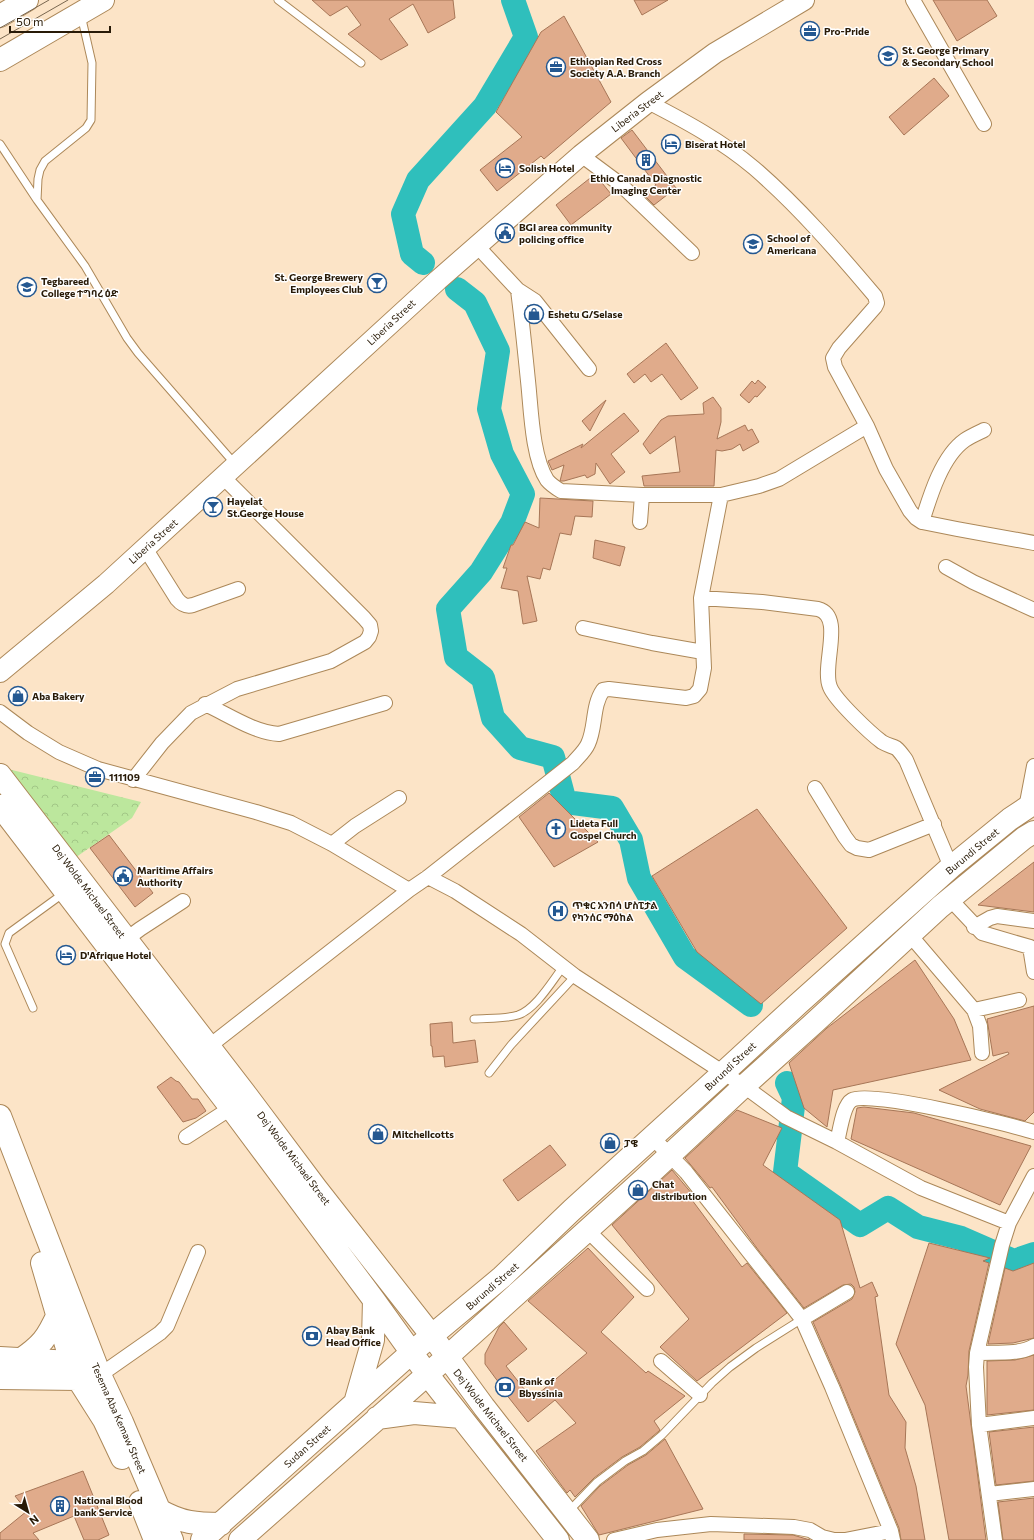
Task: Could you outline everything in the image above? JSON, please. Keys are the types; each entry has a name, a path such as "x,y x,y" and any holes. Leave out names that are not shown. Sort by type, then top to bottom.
{"main road":[{"path":"0,3 5,0"},
{"path":"0,16 27,0"},
{"path":"0,47 81,6 103,0"},
{"path":"0,60 81,6"},
{"name":"Dej Wolde Michael Street","path":"0,775 5,802 66,892 119,945"},
{"name":"Dej Wolde Michael Street","path":"5,802 119,945 201,1052 316,1188 432,1336 588,1540"},
{"path":"240,1540 447,1357 940,907 1029,835 1023,810"},
{"name":"Burundi Street","path":"412,1352 502,1277 572,1210 652,1137 952,867 1023,810"},
{"path":"860,949 877,966"},
{"name":"Dej Wolde Michael Street","path":"201,1052 231,1108 374,1300 427,1374 558,1540"},
{"path":"0,1116 97,1367"},
{"path":"0,1152 40,1256 75,1370"},
{"path":"354,1403 373,1340 374,1300"},
{"path":"10,1359 37,1349 44,1340 58,1314"},
{"name":"Sudan Street","path":"202,1540 222,1524 336,1419 412,1352"},
{"name":"Tesema Aba Kemaw Street","path":"10,1359 75,1370"},
{"name":"Tesema Aba Kemaw Street","path":"0,1378 97,1367 172,1540"},
{"name":"Tesema Aba Kemaw Street","path":"75,1370 104,1420 127,1468 155,1540"},
{"path":"377,1418 414,1413 460,1417"},
{"path":"336,1419 357,1436"},
{"path":"159,1510 175,1519 190,1523 222,1524"}],"street":[{"name":"Liberia Street","path":"0,672 106,584 438,280 581,155 648,102 715,54 804,0"},
{"path":"913,0 984,124"},
{"path":"648,102 692,124 753,168 784,196 809,222 875,296 877,303 875,307 839,348 833,358 835,367 867,426 886,469 910,511 916,518 922,522 1034,543"},
{"path":"581,155 620,184 692,253"},
{"path":"477,246 518,290 535,301 589,369"},
{"path":"518,290 524,335 531,416 539,460 547,480 561,491 574,493 642,495 721,495 759,486 779,479 867,426"},
{"path":"922,522 931,494 951,456 965,441 984,430"},
{"path":"133,780 179,724 191,713 205,704 236,689 272,677 330,662 365,642 369,637 370,625 230,471"},
{"path":"640,522 642,495"},
{"path":"201,1052 573,763 588,745 599,695 603,690 610,689 686,698 694,696 700,688 704,668 701,598 721,495"},
{"path":"145,548 177,599 183,605 193,605 238,589"},
{"path":"946,568 1034,610"},
{"path":"701,598 762,602 824,611 829,616 832,625 827,669 829,686 839,701 873,733 883,742 896,748 904,756 952,867"},
{"path":"582,628 703,652"},
{"path":"205,704 258,730 267,733 279,734 385,703"},
{"path":"0,712 28,733 59,752 98,769 291,823 332,844 409,890"},
{"path":"1023,810 1034,766"},
{"path":"815,788 845,837 851,845 857,848 870,850 934,824"},
{"path":"332,844 355,826 399,798"},
{"path":"428,877 455,892 521,934 575,976 723,1074 744,1086 786,1117 837,1142 921,1188 1009,1223"},
{"path":"950,899 974,927 986,936 1030,947 1034,972"},
{"path":"119,945 183,901"},
{"path":"974,927 990,918 997,916 1034,921"},
{"path":"910,935 974,1010 980,1026 982,1053"},
{"path":"974,1010 1019,1000"},
{"path":"837,1142 845,1108 850,1101 858,1097 900,1102 939,1109 1034,1132"},
{"path":"186,1138 231,1108"},
{"path":"614,1540 657,1530 711,1524 794,1527 810,1530 822,1537 834,1540 892,1536 832,1387 802,1319 686,1172 652,1137"},
{"path":"995,1540 990,1494 979,1425 976,1367 977,1353 998,1261 1009,1223 1034,1176"},
{"path":"587,1230 647,1289"},
{"path":"97,1367 160,1333 167,1326 198,1252"},
{"path":"802,1319 847,1292"},
{"path":"977,1353 1020,1350 1034,1346"},
{"path":"661,1361 700,1395"},
{"path":"979,1425 1034,1418"},
{"path":"990,1494 1034,1489"}],"lane":[{"path":"278,0 361,63"},
{"path":"37,200 38,179 40,170 45,162 86,128 91,120 92,63 81,6"},
{"path":"0,144 37,200 85,266 126,338 220,445 230,471"},
{"path":"33,1008 5,944 6,939 9,933 66,892"},
{"path":"474,1019 510,1017 520,1014 532,1006 563,967"},
{"path":"489,1073 511,1045 575,976"},
{"path":"567,1513 597,1482 625,1461 643,1451 662,1435 700,1395 740,1359 802,1319"}],"green space":[{"path":"0,767 141,802 132,818 72,860"}],"building":[{"path":"312,0 453,0 455,18 428,33 413,4 389,19 408,45 381,60 348,34 361,25 347,6 330,16"},
{"path":"634,0 668,0 642,15"},
{"path":"933,0 987,0 997,16 957,41"},
{"name":"Ethiopian Red Cross Society A.A. Branch","path":"564,16 611,102 544,159 541,156 497,191 480,170 522,137 496,112 541,32"},
{"path":"934,78 949,96 904,135 889,117"},
{"name":"Ethio Canada Diagnostic Imaging Center","path":"632,130 676,188 654,205 643,194 656,185 621,138"},
{"path":"594,175 611,194 571,225 556,205"},
{"path":"666,343 698,388 681,400 662,374 651,382 645,374 634,383 627,374"},
{"path":"758,380 766,387 749,403 740,395 752,381 755,384"},
{"path":"713,397 721,408 721,422 717,439 745,425 748,431 752,429 759,442 743,451 740,444 732,449 722,451 716,450 714,486 644,486 642,476 680,472 675,436 650,454 643,444 661,420 668,416 704,414 703,403"},
{"path":"606,400 590,431 582,421"},
{"path":"624,413 639,431 611,454 625,472 610,484 596,463 595,474 587,478 585,475 560,481 564,465 552,470 548,461 583,444 581,448"},
{"path":"540,498 593,501 592,517 575,516 571,535 560,533 550,570 543,568 540,579 527,576 537,621 523,624 518,591 501,588 507,568 503,568 511,545 513,545 525,522 539,528"},
{"path":"595,540 625,547 620,566 593,558"},
{"name":"Lideta Full Gospel Church","path":"549,793 598,842 554,867 519,817"},
{"path":"757,809 847,928 761,1004 697,952 652,876"},
{"path":"109,835 153,893 135,907 90,848"},
{"path":"1034,862 1034,912 978,905"},
{"path":"915,960 954,1019 971,1060 833,1090 827,1127 804,1108 789,1063 827,1028"},
{"path":"1034,1006 1034,1112 1025,1121 980,1109 939,1090 1009,1054 1008,1052 993,1056 987,1019"},
{"path":"452,1022 453,1043 475,1040 478,1062 445,1067 444,1056 433,1057 430,1024"},
{"path":"171,1077 179,1082 192,1099 198,1099 206,1111 196,1118 183,1122 157,1087"},
{"path":"864,1107 914,1113 1031,1146 1000,1205 851,1139 857,1108"},
{"path":"737,1110 782,1128 763,1165 840,1220 860,1288 872,1282 878,1296 875,1297 889,1395 906,1422 905,1448 916,1486 925,1540 901,1540 899,1528 813,1322 852,1299 855,1292 854,1287 851,1284 843,1285 804,1308 759,1251 712,1187 710,1188 685,1158"},
{"path":"550,1145 566,1165 518,1201 503,1180"},
{"path":"672,1170 693,1195 689,1196 742,1267 747,1263 787,1313 697,1381 660,1347 689,1319 612,1225"},
{"path":"929,1243 990,1258 983,1261 989,1263 969,1351 966,1386 986,1540 949,1540 925,1405 896,1344"},
{"path":"588,1248 634,1297 601,1332 646,1373 648,1371 685,1396 654,1421 660,1430 659,1431 640,1447 622,1457 594,1478 575,1497 570,1490 567,1493 536,1451 576,1423 555,1400 528,1422 498,1384 499,1383 485,1364 485,1354 499,1327 504,1322 527,1349 506,1366 532,1399 587,1353 528,1301"},
{"path":"1034,1263 1034,1338 1013,1343 988,1344 1005,1268 1013,1271"},
{"path":"1034,1355 1034,1410 987,1415 987,1361 1015,1360"},
{"path":"1034,1427 1034,1481 996,1485 989,1432"},
{"path":"665,1439 703,1509 599,1535 581,1506 600,1486 628,1465 646,1455"},
{"name":"National Blood bank Service","path":"83,1471 109,1535 98,1540 84,1540 74,1516 33,1533 39,1540 0,1540 0,1533 27,1511 15,1496"},
{"path":"1034,1498 1034,1540 1003,1540 998,1502"},
{"path":"744,1534 793,1535 810,1540 744,1540"}],"waterway":[{"path":"423,263 412,254 403,214 418,180 485,106 526,37 513,0"},
{"path":"457,289 475,303 498,351 489,409 502,454 523,494 512,523 481,572 448,609 456,657 483,678 493,718 520,748 553,757 565,802 612,808 631,840 639,878 685,957 751,1005"},
{"path":"787,1083 794,1098 785,1172 860,1225 888,1208 918,1227 961,1238 1014,1261 1034,1254"}],"tram line":[{"path":"0,28 49,0"},
{"path":"0,39 68,0"}],"place":[{"name":"Pro-Pride","path":"810,31"},
{"name":"St. George Primary & Secondary School","path":"888,56"},
{"name":"Ethiopian Red Cross Society A.A. Branch","path":"556,67"},
{"name":"Biserat Hotel","path":"671,144"},
{"name":"Ethio Canada Diagnostic Imaging Center","path":"646,160"},
{"name":"Solish Hotel","path":"505,168"},
{"name":"BGI area community policing office","path":"505,233"},
{"name":"School of Americana","path":"753,244"},
{"name":"St. George Brewery Employees Club","path":"377,283"},
{"name":"Tegbareed College ተግባረ ዕድ","path":"27,287"},
{"name":"Eshetu G/Selase","path":"534,314"},
{"name":"Hayelat St.George House","path":"213,507"},
{"name":"Aba Bakery","path":"18,696"},
{"name":"111109","path":"95,777"},
{"name":"Lideta Full Gospel Church","path":"556,829"},
{"name":"Maritime Affairs Authority","path":"123,876"},
{"name":"ጥቁር አንበሳ ሆስፒታል የካንሰር ማዕከል","path":"558,911"},
{"name":"D'Afrique Hotel","path":"66,955"},
{"name":"Mitchellcotts","path":"378,1134"},
{"name":"ፓዌ","path":"610,1143"},
{"name":"Chat distribution","path":"638,1190"},
{"name":"Abay Bank Head Office","path":"312,1336"},
{"name":"Bank of Bbyssinia","path":"505,1387"},
{"name":"National Blood bank Service","path":"60,1506"}]}
